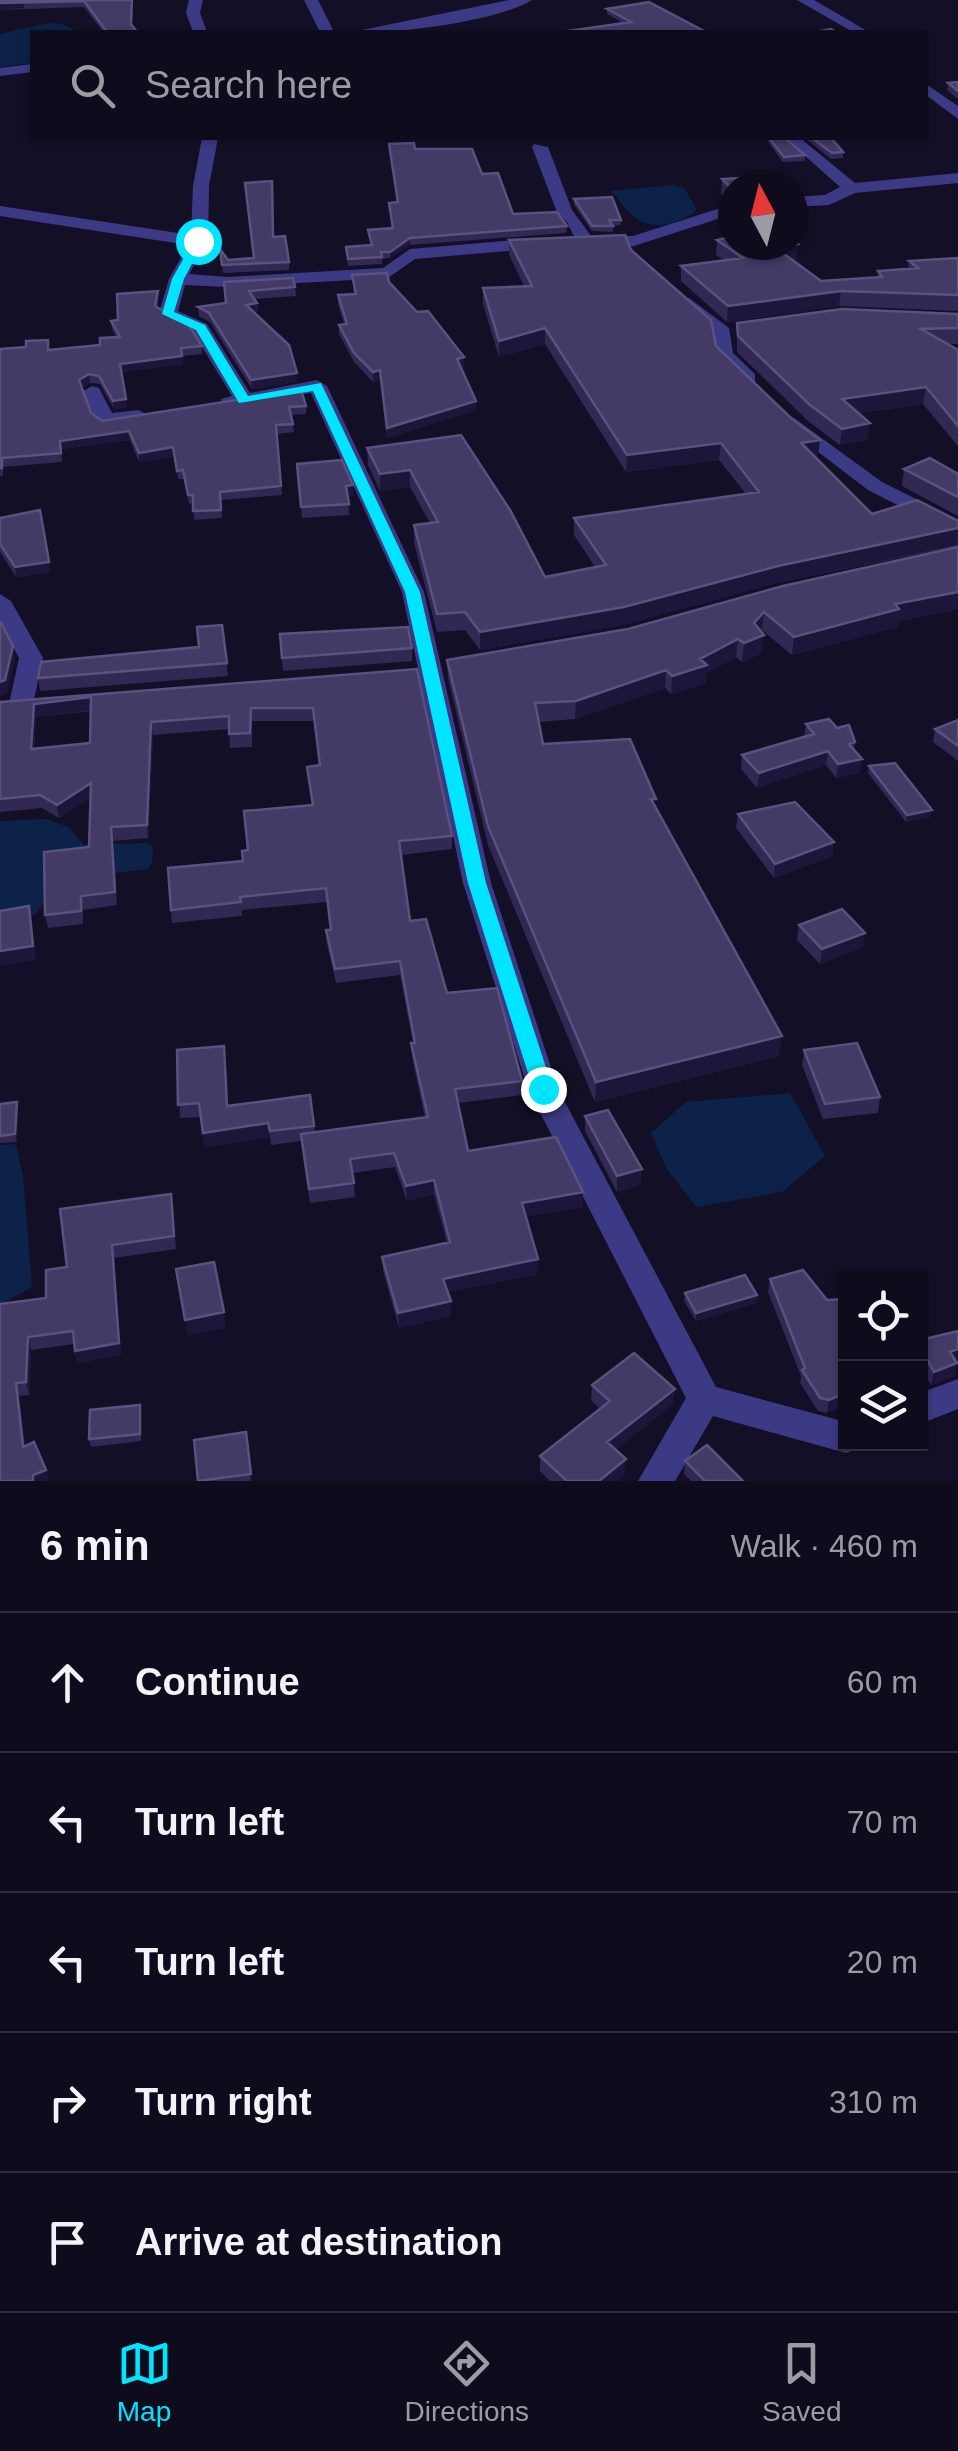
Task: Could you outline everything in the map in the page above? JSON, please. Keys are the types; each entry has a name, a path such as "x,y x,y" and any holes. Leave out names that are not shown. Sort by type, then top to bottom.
{"street":[{"path":"196,0 194,13 199,30"},
{"path":"311,0 326,30"},
{"path":"373,30 451,19 524,0"},
{"path":"804,0 858,30"},
{"path":"0,72 30,68"},
{"path":"928,90 958,114"},
{"path":"210,140 201,186 198,241 178,279 168,314 200,328 244,400"},
{"path":"794,140 851,188"},
{"path":"540,146 565,212 584,240"},
{"path":"808,201 829,200 851,188 958,178"},
{"path":"0,210 198,241"},
{"path":"178,279 228,282 388,273 410,254 584,240 637,250 718,215"},
{"path":"667,283 730,330 724,355 798,428 876,486 958,530"},
{"path":"209,406 317,386 413,592 477,883 543,1089 704,1399 838,1436"},
{"path":"92,392 105,420 157,413"},
{"path":"0,601 31,658 21,704"},
{"path":"928,1407 958,1394"},
{"path":"656,1481 704,1399"}],"water":[{"path":"49,23 74,30 30,30 30,63 0,67 0,34"},
{"path":"673,185 685,189 697,210 661,225 634,217 610,191"},
{"path":"46,819 69,827 84,845 147,843 153,847 152,863 147,869 89,877 48,899 34,915 0,924 0,821"},
{"path":"790,1093 825,1156 782,1192 696,1207 667,1169 651,1133 686,1102"},
{"path":"16,1144 23,1176 32,1287 0,1305 0,1145"}],"building":[{"path":"0,0 132,0 131,24 136,30 106,30 84,1"},
{"path":"649,2 702,30 575,30 631,22 607,9"},
{"path":"771,140 787,140 805,155 784,157"},
{"path":"815,140 833,140 843,152 832,153"},
{"path":"414,143 415,149 472,149 482,174 498,173 513,214 557,212 567,226 410,238 390,252 381,252 382,257 348,259 346,247 372,245 368,230 393,228 389,203 398,202 389,144"},
{"path":"272,181 273,237 285,236 289,262 222,265 220,249 228,260 254,258 245,183"},
{"path":"612,197 621,220 609,220 613,226 592,226 574,199"},
{"path":"625,235 631,250 711,320 716,346 791,418 820,440 801,443 872,514 917,500 958,521 958,528 778,566 624,607 480,632 465,612 437,614 414,525 438,522 410,470 380,474 367,448 461,435 510,510 545,577 606,565 574,518 759,492 721,443 627,455 545,328 499,341 483,288 532,286 509,240"},
{"path":"958,258 958,295 841,291 728,306 681,266 728,260 792,260 821,281 882,277 878,271 918,268 909,261"},
{"path":"387,273 389,282 417,312 428,311 464,357 457,359 476,401 387,428 380,370 373,372 354,353 339,325 347,324 338,295 356,294 352,275"},
{"path":"293,278 295,287 249,291 257,303 246,305 289,345 297,373 251,380 209,313 198,307 226,303 224,282"},
{"path":"158,291 155,306 190,327 202,346 181,348 182,356 120,364 126,399 113,401 99,376 89,374 79,380 91,413 102,421 301,390 306,406 289,407 293,424 276,425 281,486 220,492 221,510 193,511 193,495 188,495 183,470 177,471 173,447 139,453 129,431 60,441 61,453 2,458 0,468 0,349 26,347 26,341 48,340 48,350 100,345 100,338 120,337 111,321 118,320 117,294"},
{"path":"842,309 958,314 958,328 921,329 958,350 958,426 926,387 842,399 870,423 842,429 810,405 738,336 737,323"},
{"path":"930,458 958,474 958,497 904,469"},
{"path":"342,460 353,485 346,486 349,504 301,507 297,464"},
{"path":"40,510 49,562 15,567 0,544 0,518"},
{"path":"958,547 958,592 895,604 899,609 794,637 764,612 754,623 764,635 744,643 738,639 700,659 707,665 672,676 666,670 576,701 535,703 543,744 630,739 656,799 651,799 782,1036 596,1082 488,826 447,660 628,629 783,586"},
{"path":"0,621 13,646 5,680 0,682"},
{"path":"222,625 227,663 38,678 41,662 199,647 197,627"},
{"path":"408,627 412,648 282,658 280,634"},
{"path":"417,669 452,836 399,841 410,921 426,919 447,993 497,988 522,1081 455,1089 468,1151 556,1137 583,1192 522,1203 538,1259 443,1279 451,1301 398,1313 382,1257 450,1242 434,1180 406,1186 394,1153 350,1159 354,1183 309,1189 301,1134 428,1117 411,1043 415,1043 400,961 335,969 326,930 331,930 326,888 240,897 241,902 171,910 168,868 243,861 242,851 248,850 244,811 313,805 307,767 320,765 313,708 251,708 250,733 229,734 229,716 151,722 147,825 111,827 115,892 81,896 81,911 45,915 44,852 89,847 91,783 57,805 40,795 0,799 0,702","holes":["91,697 90,743 31,749 34,704"]},
{"path":"829,719 837,728 849,725 855,742 849,744 862,759 838,764 828,751 759,773 742,755 814,734 806,724"},
{"path":"958,720 958,746 935,729"},
{"path":"895,763 932,810 907,815 869,766"},
{"path":"795,802 834,842 775,864 738,814"},
{"path":"29,906 33,946 0,951 0,911"},
{"path":"842,909 865,933 822,949 799,925"},
{"path":"857,1043 880,1097 825,1104 804,1050"},
{"path":"224,1046 227,1106 310,1095 314,1126 270,1131 268,1123 203,1133 199,1103 178,1105 177,1050"},
{"path":"17,1102 15,1134 0,1136 0,1104"},
{"path":"608,1110 642,1169 617,1176 585,1116"},
{"path":"171,1194 174,1236 112,1245 119,1343 75,1351 73,1331 28,1337 26,1382 16,1383 23,1447 34,1442 46,1470 33,1475 33,1481 0,1481 0,1304 46,1298 46,1270 67,1267 60,1209"},
{"path":"214,1262 224,1312 185,1320 176,1269"},
{"path":"803,1270 827,1300 838,1299 838,1396 820,1398 802,1370 805,1368 770,1279"},
{"path":"745,1275 757,1295 696,1313 685,1293"},
{"path":"958,1331 958,1349 950,1352 957,1363 934,1372 928,1361 928,1338"},
{"path":"634,1353 675,1389 607,1442 626,1459 599,1481 567,1481 540,1456 610,1401 592,1385"},
{"path":"140,1405 140,1434 89,1439 90,1410"},
{"path":"246,1432 251,1474 198,1481 194,1440"},
{"path":"707,1445 743,1481 705,1481 685,1461"}],"route":[{"path":"198,241 178,279 168,314 200,328 244,400 317,386 413,592 477,883 543,1089"}]}
